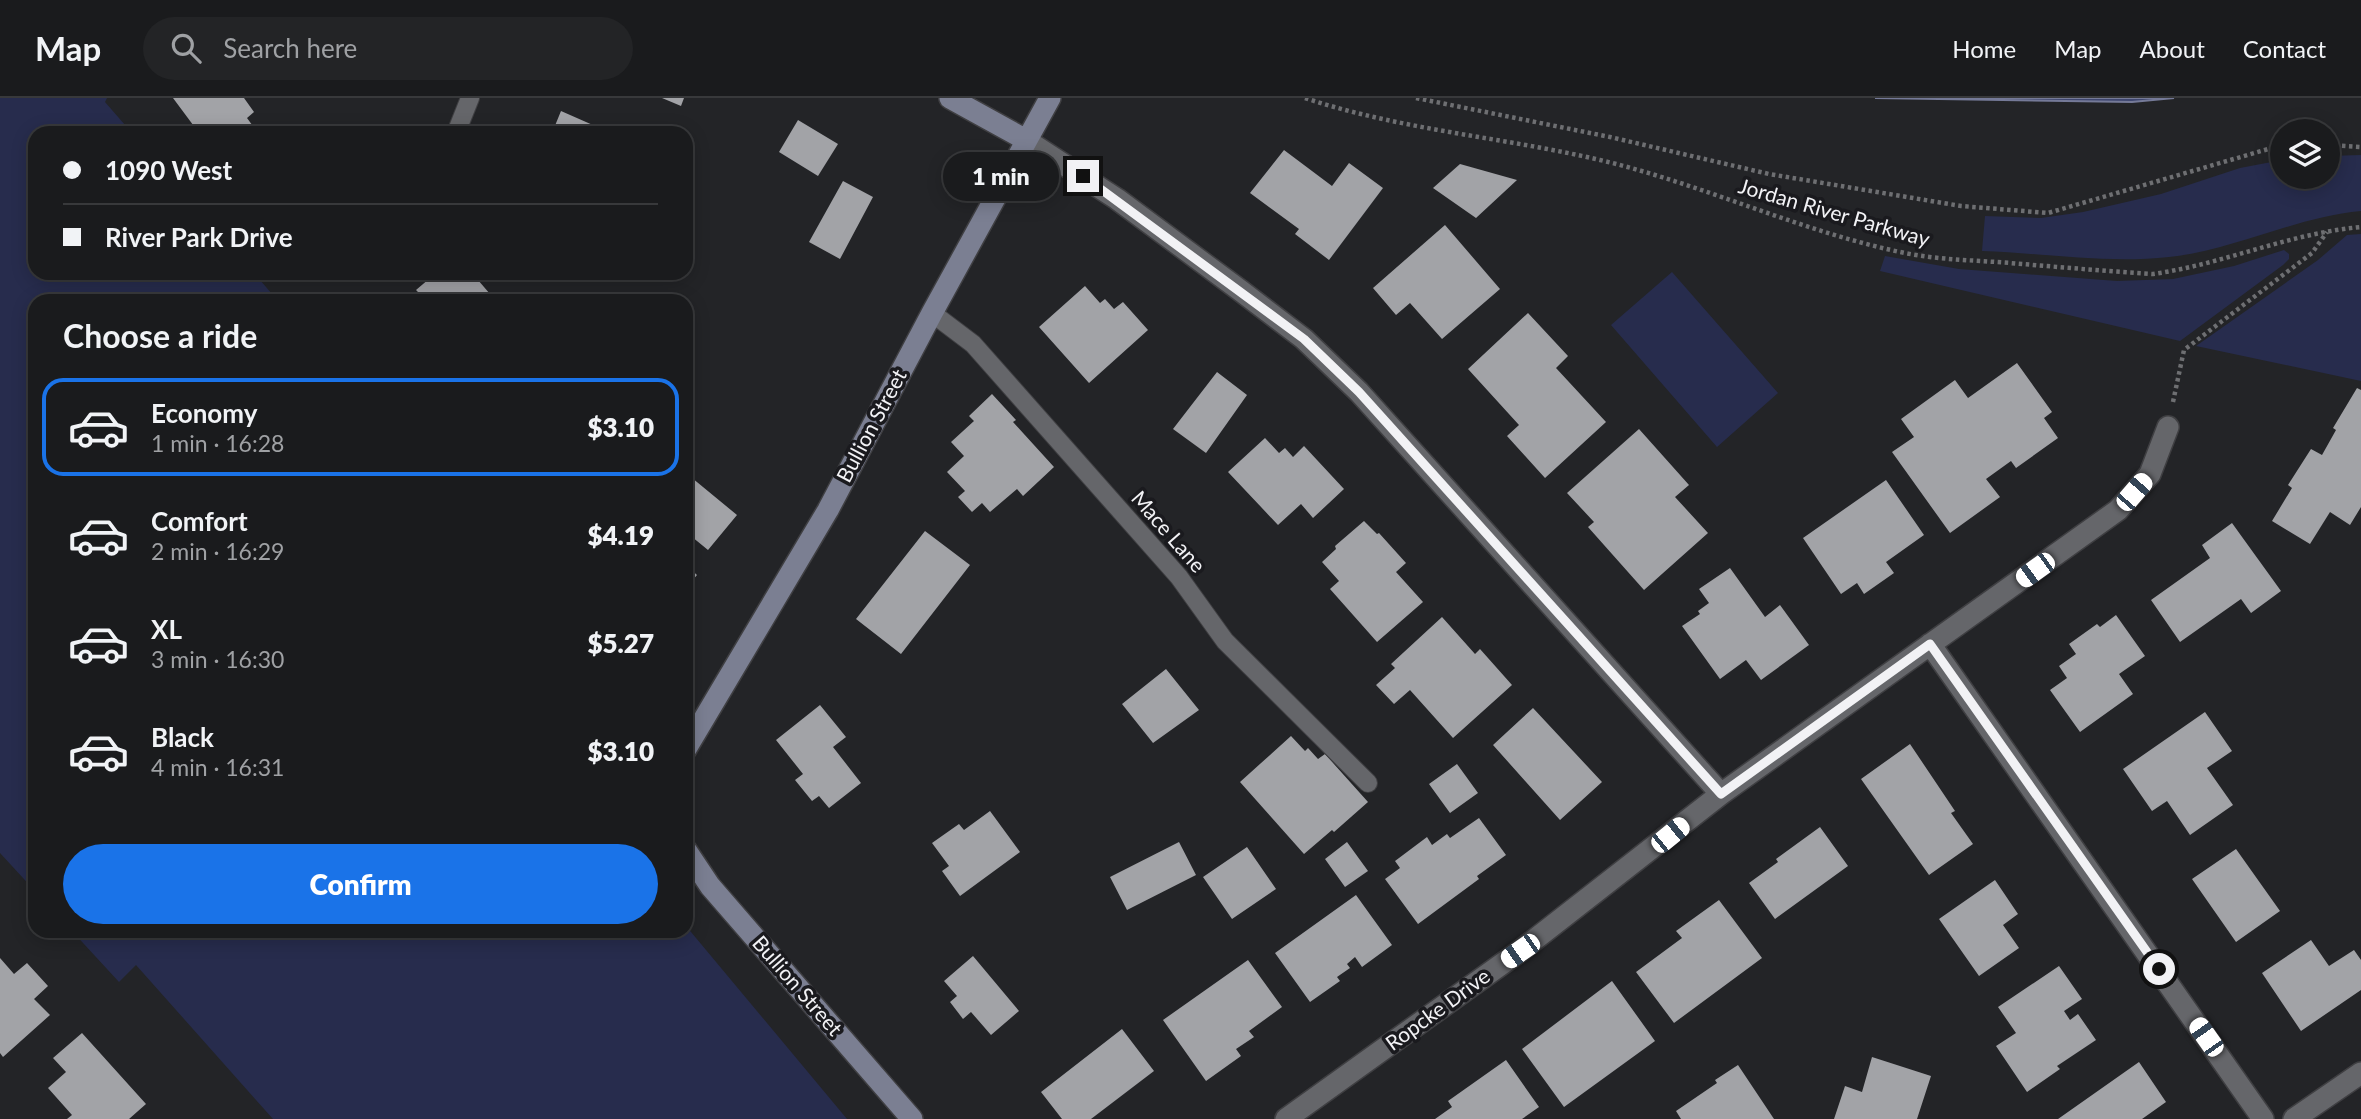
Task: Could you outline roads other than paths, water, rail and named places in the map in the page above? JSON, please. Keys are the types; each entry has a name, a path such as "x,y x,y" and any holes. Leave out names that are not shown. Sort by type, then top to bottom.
{"street":[{"path":"950,98 1026,139 1117,199 1304,339 1359,392 1721,794"},
{"name":"Bullion Street","path":"693,733 828,510 1050,98"},
{"name":"Ropcke Drive","path":"1286,1119 1520,951 1721,794 2118,510 2150,474 2168,427"},
{"path":"1930,644 2263,1119"},
{"name":"Bullion Street","path":"693,860 710,886 912,1119"},
{"path":"2294,1119 2361,1073"}],"lane":[{"path":"459,126 470,98"},
{"name":"Mace Lane","path":"932,313 973,344 1179,577 1225,641 1368,783"}]}
